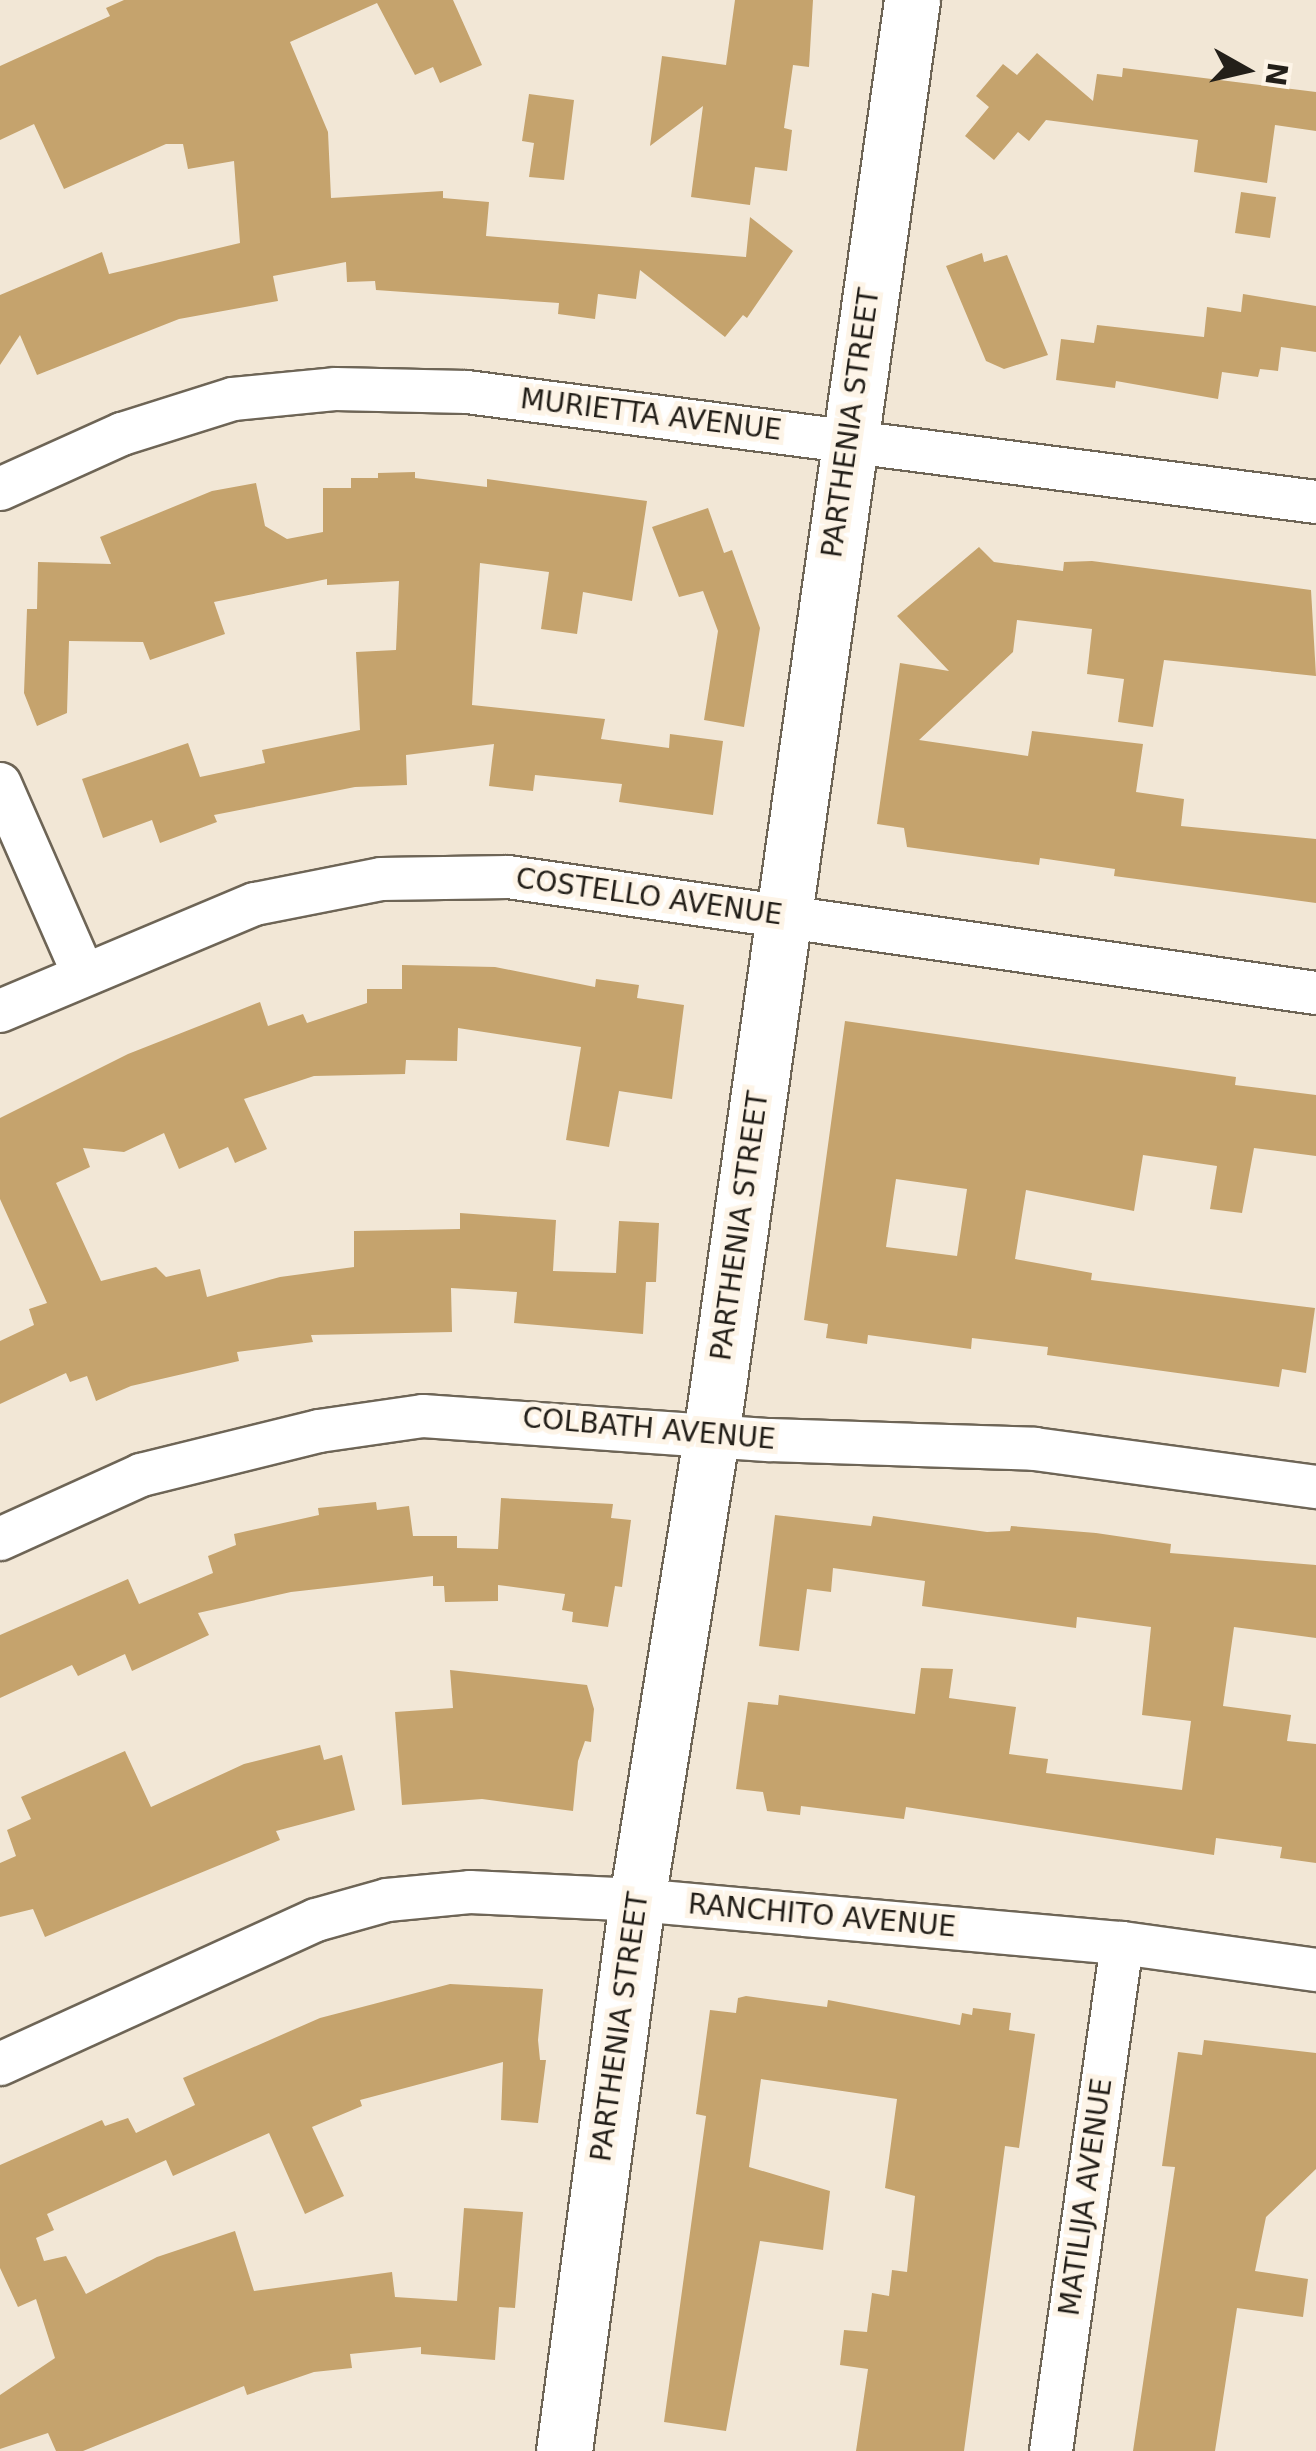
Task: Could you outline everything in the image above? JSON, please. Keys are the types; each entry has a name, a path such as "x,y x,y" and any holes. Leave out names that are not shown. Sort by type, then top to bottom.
{"street":[{"name":"PARTHENIA STREET","path":"564,2451 637,1900 712,1436 912,0"},
{"name":"MURIETTA AVENUE","path":"0,489 122,434 233,399 335,389 468,392 1316,502"},
{"path":"0,784 83,973"},
{"name":"COSTELLO AVENUE","path":"0,1012 83,973 255,904 381,879 508,878 1316,993"},
{"name":"COLBATH AVENUE","path":"0,1539 142,1475 320,1430 424,1416 496,1417 712,1436 1035,1449 1316,1486"},
{"name":"RANCHITO AVENUE","path":"0,2064 316,1920 387,1900 470,1892 637,1900 1122,1944 1316,1970"},
{"name":"MATILIJA AVENUE","path":"1050,2451 1122,1944"}],"building":[{"path":"124,0 453,0 482,65 440,83 433,67 415,75 377,3 290,42 328,132 331,198 443,191 443,198 489,202 486,236 746,257 750,217 793,251 747,318 743,315 725,337 640,270 636,299 598,294 595,319 558,314 559,303 376,290 375,281 347,282 346,262 273,276 278,301 179,319 37,375 20,335 0,365 0,295 102,252 109,274 240,243 234,161 188,169 183,144 166,144 64,189 34,124 0,140 0,66 110,16 106,8"},
{"path":"735,0 813,0 809,67 793,65 784,128 792,130 787,171 755,167 750,205 691,197 703,106 650,146 662,56 726,65"},
{"path":"1037,53 1093,101 1097,74 1122,77 1123,68 1316,92 1316,131 1275,125 1267,183 1194,172 1198,140 1046,120 1029,141 1018,132 994,160 965,136 989,107 976,96 1003,64 1017,75"},
{"path":"529,94 574,100 564,180 529,177 534,143 522,141"},
{"path":"1241,192 1276,197 1270,238 1235,233"},
{"path":"982,253 984,262 1007,255 1048,355 1004,369 986,361 946,266"},
{"path":"1243,294 1316,306 1316,352 1281,347 1278,371 1260,369 1258,377 1222,372 1218,399 1116,381 1115,388 1056,380 1061,339 1094,343 1097,325 1204,337 1207,307 1241,312"},
{"path":"415,472 415,478 487,487 487,479 647,501 632,601 583,592 577,634 541,629 549,572 480,563 472,705 605,719 601,739 669,748 670,734 723,741 713,815 619,802 622,784 535,775 533,791 489,786 494,744 406,755 407,785 355,787 214,815 217,822 160,843 152,820 103,838 82,779 188,743 200,777 265,763 262,750 360,730 356,652 396,650 399,581 327,585 327,579 214,602 225,634 150,660 143,642 69,641 67,713 37,726 24,693 27,609 37,609 38,562 111,564 100,537 212,491 256,483 265,526 287,539 323,532 323,488 351,488 351,478 378,478 378,473"},
{"path":"708,508 724,553 732,550 760,628 744,727 704,720 718,631 703,591 679,597 652,527"},
{"path":"979,547 994,562 1063,571 1064,562 1092,561 1311,590 1316,676 1164,660 1153,727 1118,722 1124,679 1087,674 1092,629 1017,620 1013,652 919,740 1028,756 1032,731 1143,744 1136,792 1184,799 1181,826 1316,839 1316,903 1114,876 1115,869 1040,858 1039,865 907,847 904,828 877,824 900,663 949,671 897,616"},
{"path":"402,965 495,967 595,987 596,979 639,985 637,998 684,1005 672,1099 619,1091 609,1147 566,1140 581,1047 458,1028 457,1061 406,1060 405,1074 314,1076 244,1099 267,1149 235,1163 228,1147 179,1169 164,1133 124,1152 83,1148 90,1167 56,1183 101,1281 156,1267 166,1277 200,1269 207,1297 280,1277 354,1267 354,1231 460,1229 460,1213 556,1220 553,1271 616,1273 619,1221 659,1223 656,1282 646,1282 643,1334 514,1323 517,1292 451,1288 452,1332 311,1335 313,1342 237,1352 239,1361 131,1386 96,1401 87,1376 70,1382 66,1373 0,1404 0,1341 34,1325 29,1309 47,1303 0,1199 0,1118 128,1054 260,1002 268,1026 303,1014 307,1023 367,1003 367,989 402,989"},
{"path":"845,1021 1236,1077 1235,1085 1316,1095 1316,1156 1254,1148 1242,1213 1210,1209 1217,1166 1143,1155 1134,1211 1026,1190 1015,1259 1092,1273 1091,1280 1315,1308 1306,1373 1282,1369 1279,1387 1047,1355 1048,1347 972,1338 971,1349 868,1335 867,1344 826,1338 828,1324 804,1320","holes":["896,1179 967,1189 957,1256 886,1247"]},
{"path":"501,1498 613,1504 611,1518 631,1520 622,1587 615,1586 608,1627 572,1622 573,1612 562,1610 565,1594 498,1585 498,1601 445,1602 444,1586 433,1586 433,1576 291,1592 198,1613 209,1635 132,1671 125,1654 78,1676 72,1665 0,1698 0,1635 128,1579 139,1604 213,1573 208,1556 236,1545 234,1534 319,1515 318,1508 376,1502 377,1510 409,1506 413,1536 457,1536 457,1548 498,1549"},
{"path":"775,1515 871,1526 873,1516 987,1532 1010,1531 1011,1526 1096,1533 1171,1544 1170,1553 1316,1565 1316,1638 1234,1627 1223,1706 1291,1715 1287,1741 1316,1744 1316,1863 1280,1858 1282,1847 1216,1838 1214,1855 906,1807 904,1819 801,1806 800,1815 767,1811 763,1792 736,1789 748,1702 778,1705 779,1695 915,1714 921,1668 953,1669 949,1698 1016,1707 1009,1754 1048,1759 1046,1773 1182,1790 1191,1721 1142,1715 1151,1627 1077,1617 1076,1628 922,1606 925,1581 833,1568 831,1592 807,1589 799,1651 759,1646"},
{"path":"450,1670 587,1685 594,1709 591,1742 585,1741 578,1761 573,1811 482,1799 402,1805 395,1712 453,1708"},
{"path":"320,1745 324,1760 342,1755 355,1810 276,1831 280,1840 45,1937 33,1909 0,1917 0,1863 16,1856 7,1830 31,1819 21,1797 125,1751 151,1807 244,1764"},
{"path":"450,1984 543,1989 538,2040 540,2060 546,2060 538,2123 501,2120 503,2062 360,2100 362,2106 312,2127 344,2196 305,2214 269,2133 173,2176 166,2160 47,2214 54,2230 36,2238 44,2261 66,2256 86,2294 157,2257 235,2231 254,2291 392,2272 395,2297 457,2301 464,2208 523,2212 515,2308 499,2307 495,2360 421,2354 421,2347 350,2354 352,2368 314,2372 247,2395 244,2386 83,2451 56,2451 48,2433 0,2449 0,2395 55,2358 36,2299 18,2307 0,2268 0,2165 102,2120 105,2126 128,2118 136,2133 195,2105 183,2078 320,2018"},
{"path":"738,1998 827,2007 828,2000 960,2025 962,2013 972,2015 973,2008 1011,2013 1009,2030 1035,2034 1019,2148 1005,2146 964,2451 856,2451 868,2369 840,2365 844,2330 867,2332 872,2293 889,2296 892,2270 907,2272 915,2196 885,2188 897,2099 761,2079 749,2167 830,2191 823,2250 760,2241 726,2431 664,2422 706,2116 696,2114 710,2010 736,2013"},
{"path":"1204,2040 1316,2053 1316,2169 1266,2217 1255,2271 1308,2279 1303,2317 1237,2308 1215,2451 1133,2451 1175,2167 1162,2166 1178,2052 1202,2055"}]}
